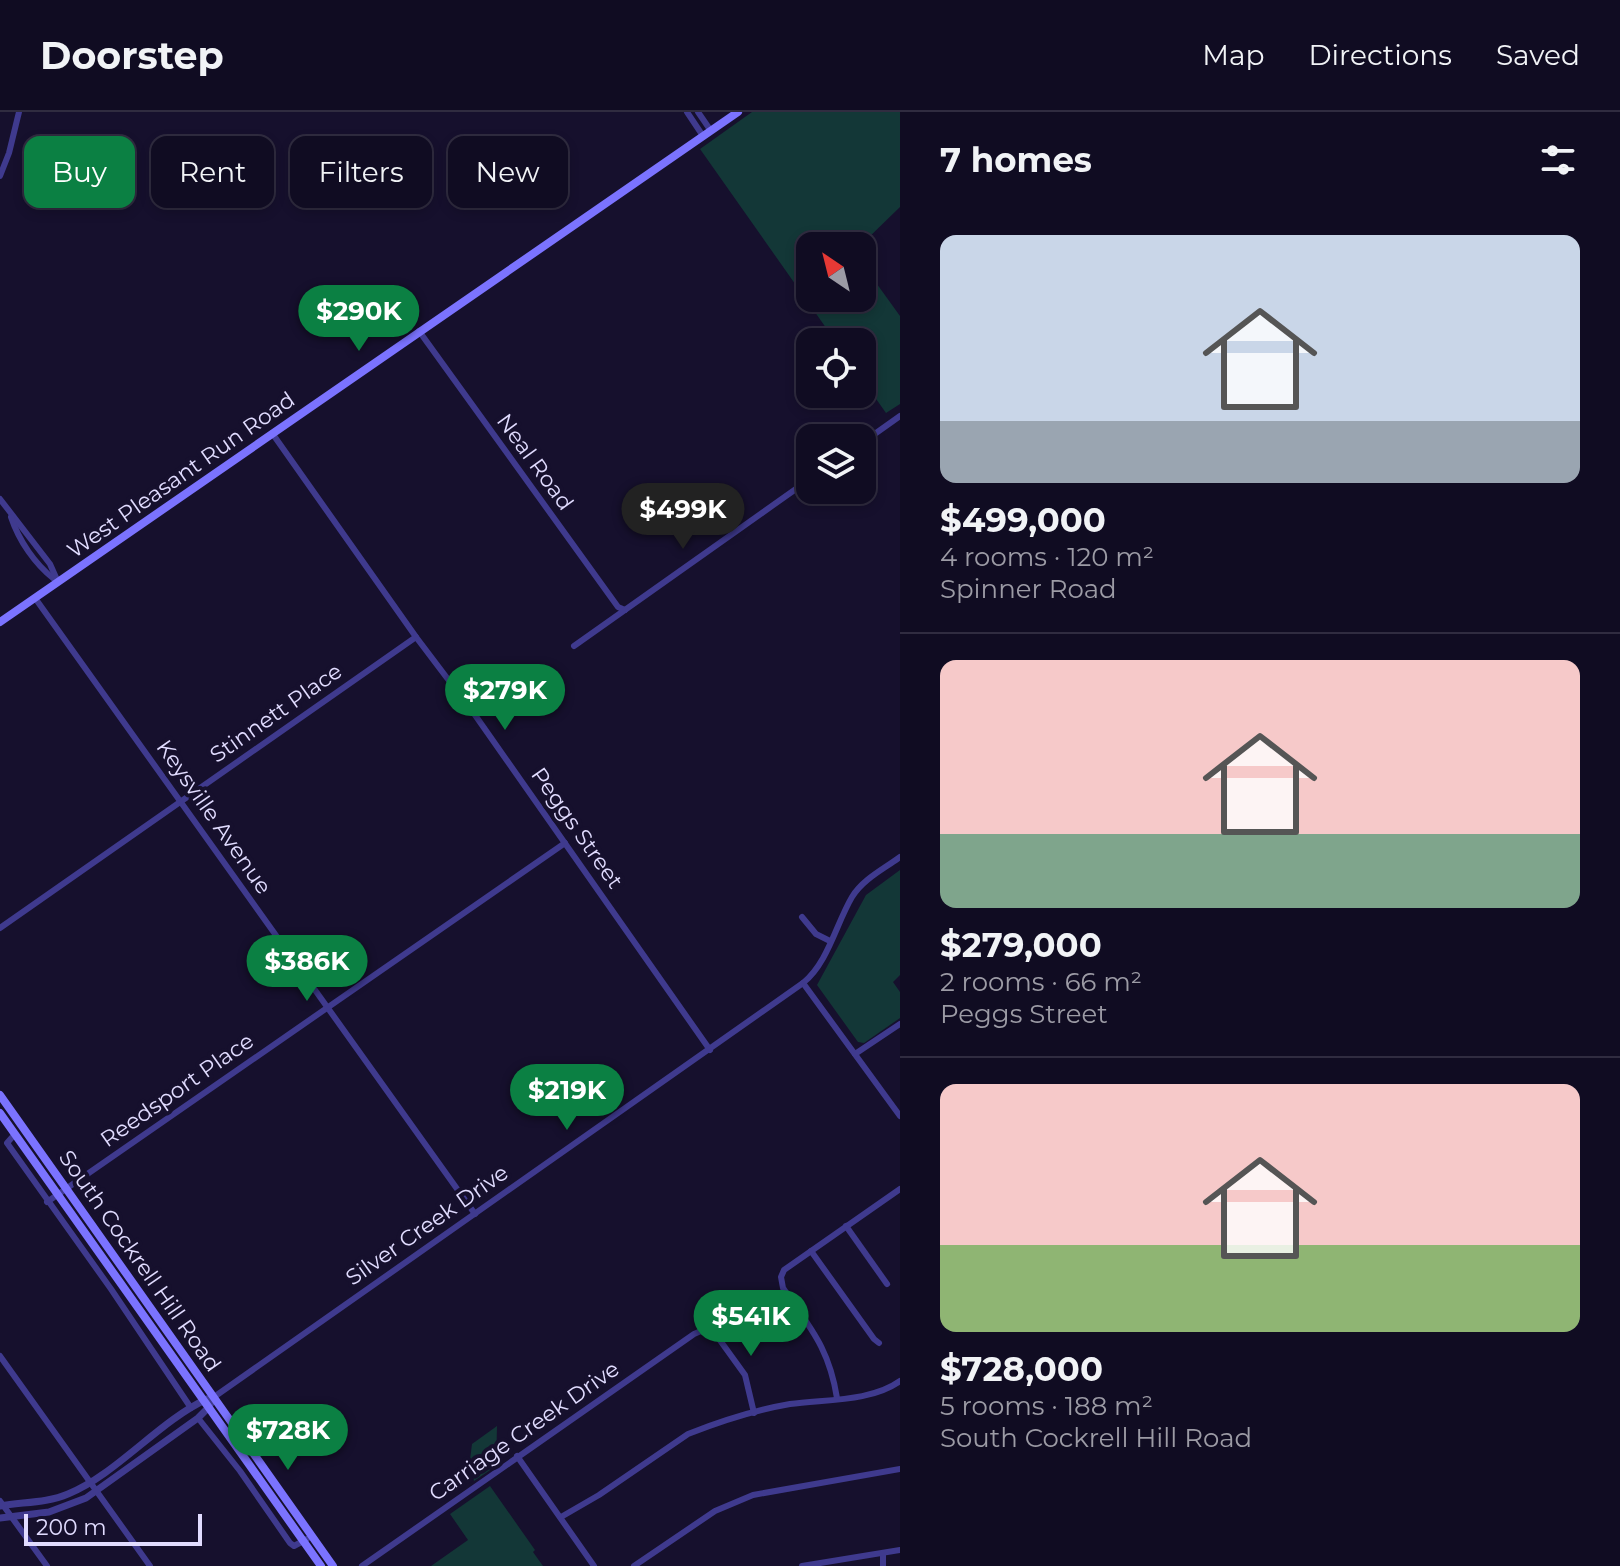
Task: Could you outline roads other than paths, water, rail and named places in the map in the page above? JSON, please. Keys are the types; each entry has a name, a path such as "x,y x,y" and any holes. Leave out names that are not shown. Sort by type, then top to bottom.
{"main road":[{"name":"West Pleasant Run Road","path":"0,622 738,112"},
{"name":"South Cockrell Hill Road","path":"0,1095 214,1397 308,1539 321,1566"},
{"name":"South Cockrell Hill Road","path":"0,1113 206,1404 308,1539 333,1566"}],"street":[{"path":"0,176 19,112"},
{"path":"687,112 707,133"},
{"path":"698,112 707,133"},
{"name":"Neal Road","path":"419,331 581,557 618,607 625,610"},
{"path":"876,433 900,416"},
{"name":"Peggs Street","path":"272,433 710,1050"},
{"path":"574,646 796,489"},
{"path":"0,499 10,514 15,530 41,568 58,582"},
{"name":"Keysville Avenue","path":"35,598 475,1214"},
{"name":"Stinnett Place","path":"0,928 416,637"},
{"name":"Reedsport Place","path":"47,1202 565,843"},
{"name":"Silver Creek Drive","path":"0,1518 49,1512 97,1490 198,1418 214,1397 803,983 815,972 854,894 867,880 900,857"},
{"path":"802,917 816,934 830,941"},
{"path":"803,983 900,1116"},
{"path":"855,1054 900,1024"},
{"path":"15,1134 7,1143 191,1408"},
{"path":"837,1398 823,1348 783,1288 781,1277 784,1270 900,1189"},
{"path":"846,1226 887,1284"},
{"path":"811,1251 879,1343"},
{"path":"111,1289 120,1282"},
{"name":"Carriage Creek Drive","path":"362,1566 694,1334 708,1328 745,1375 754,1413"},
{"path":"0,1356 150,1566"},
{"path":"561,1517 688,1434 721,1421 787,1405 877,1392 900,1381"},
{"name":"Silver Creek Drive","path":"1,1504 46,1501 66,1495 90,1482 191,1408 206,1404"},
{"path":"198,1418 240,1471 290,1543 294,1546 308,1539"},
{"path":"517,1456 594,1566"},
{"path":"634,1566 715,1511 753,1495 900,1469"},
{"path":"1,1504 47,1566"},
{"path":"802,1566 900,1550"},
{"path":"883,1554 883,1566"}]}
